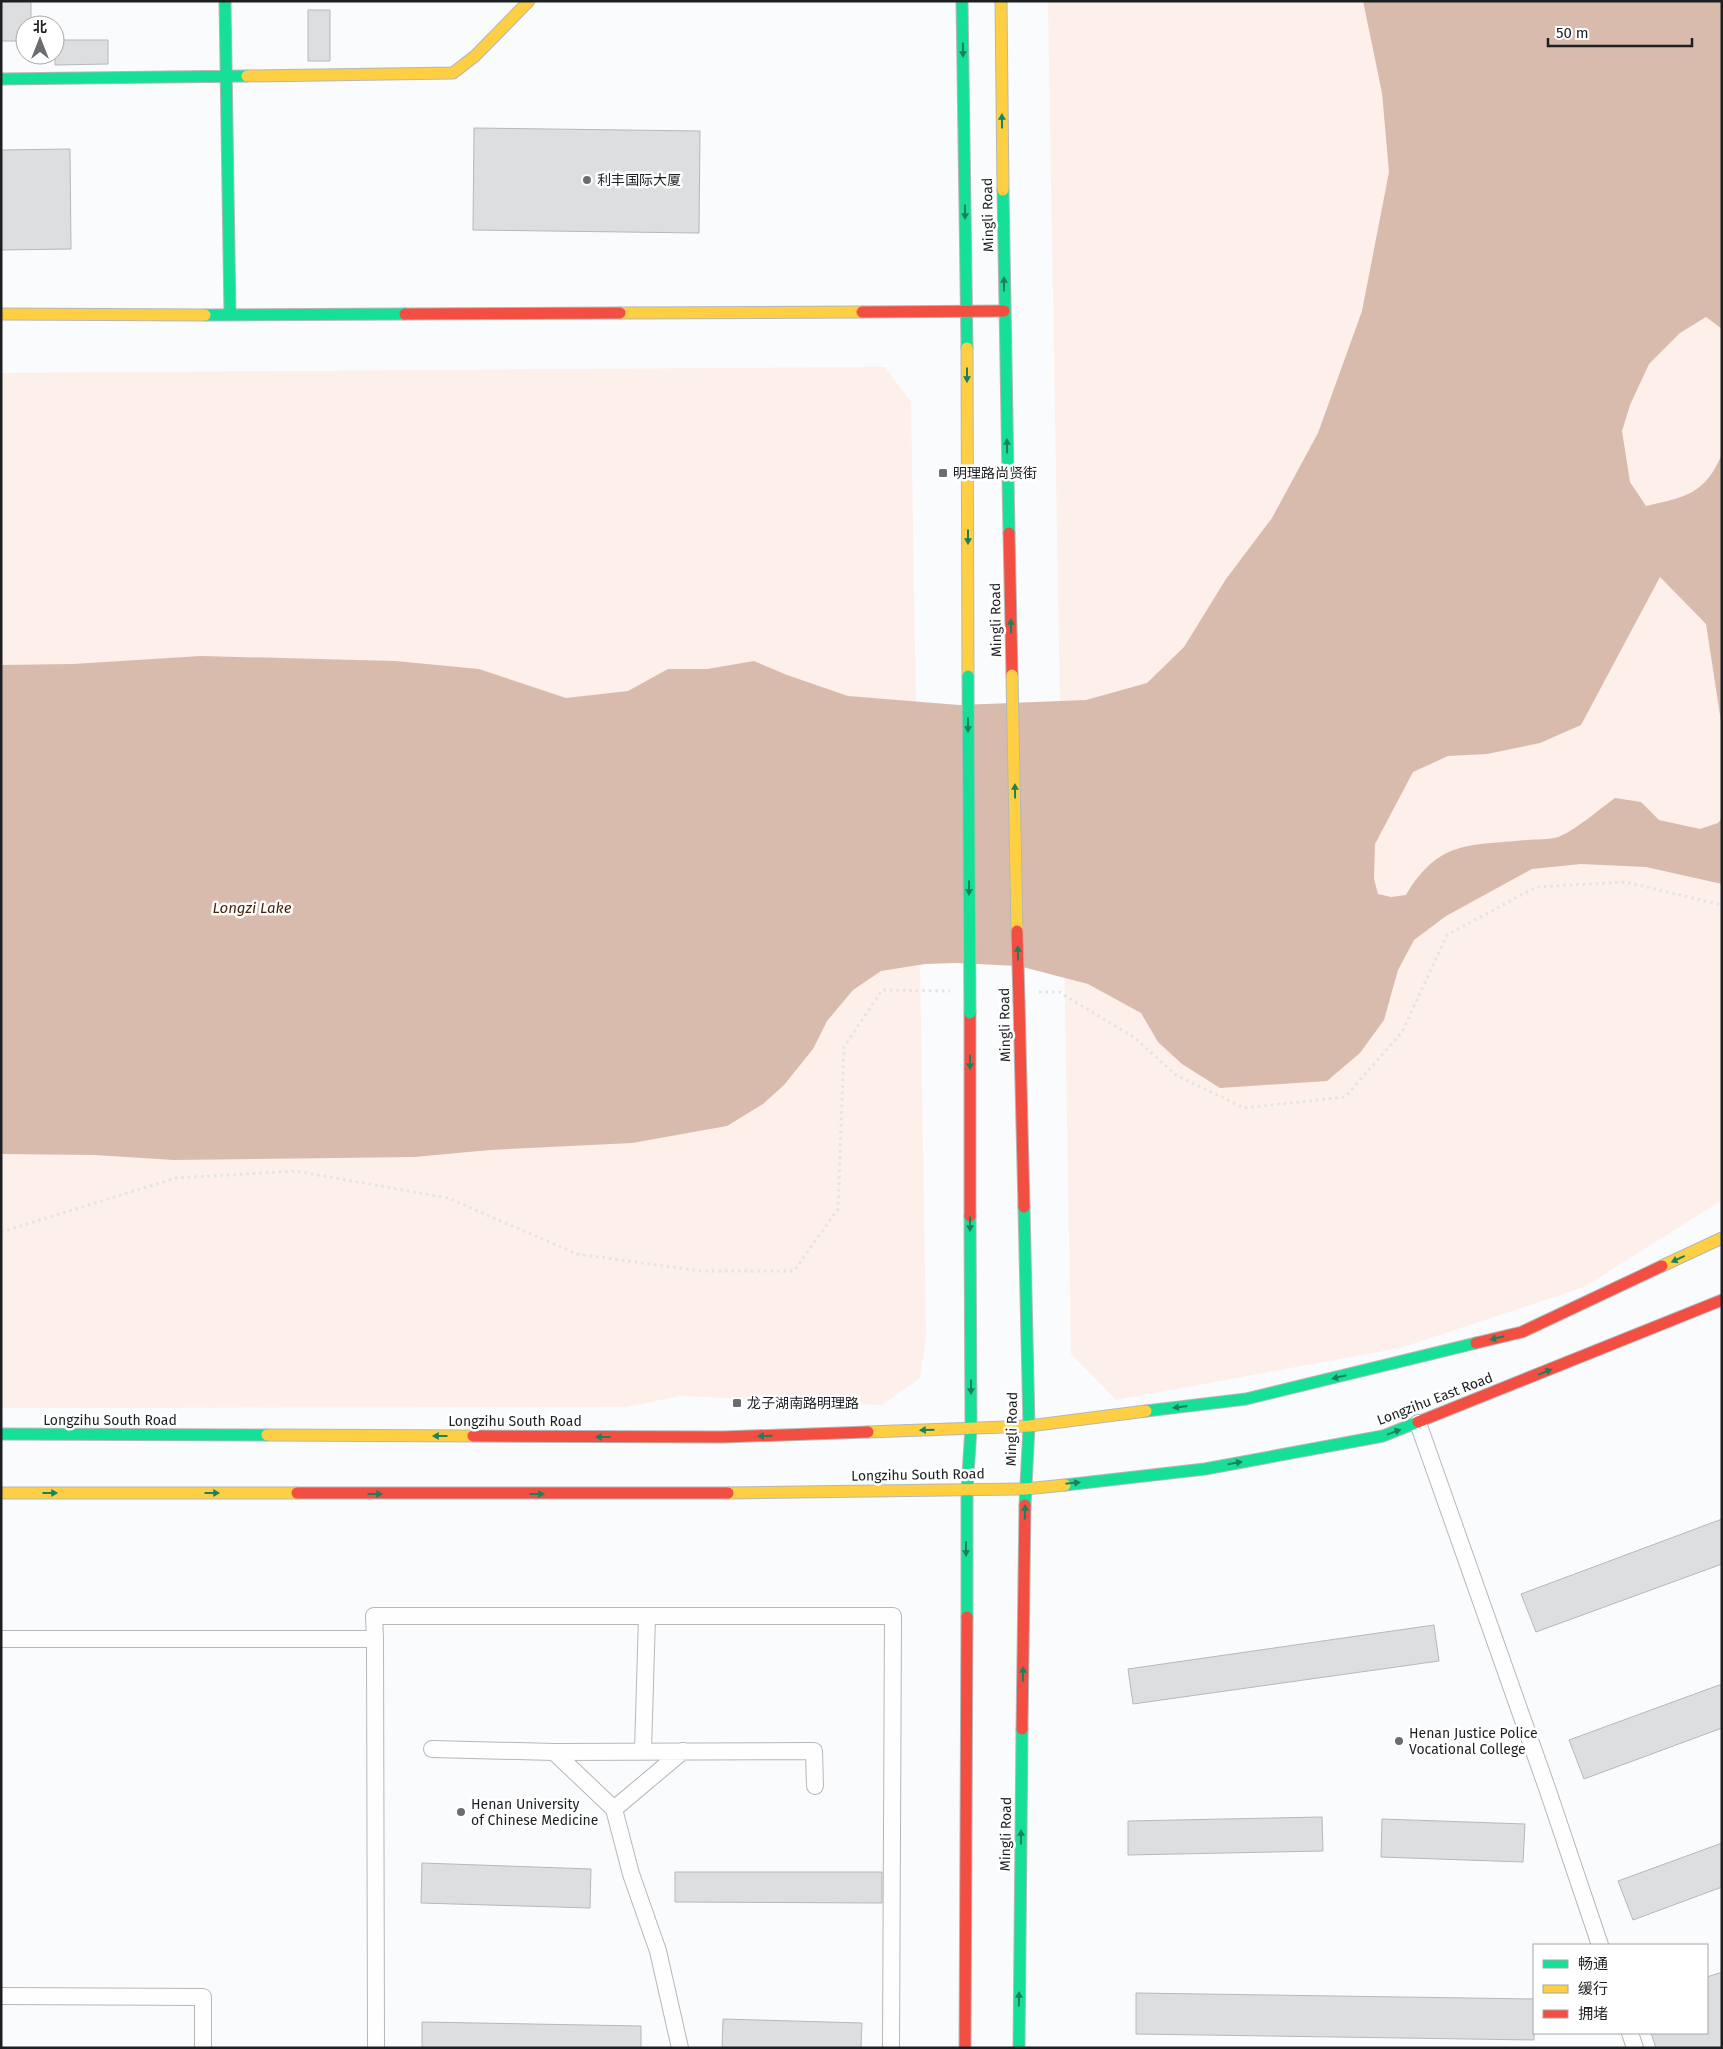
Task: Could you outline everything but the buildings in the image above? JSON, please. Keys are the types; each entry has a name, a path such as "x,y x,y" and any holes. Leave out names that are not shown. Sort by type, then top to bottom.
{"street":[{"path":"225,1 230,315"},
{"path":"1,79 453,73 475,56 529,1"},
{"name":"Mingli Road","path":"962,1 967,311 971,1428 967,1490 965,2048"},
{"name":"Mingli Road","path":"1001,1 1004,311 1029,1426 1025,1489 1019,2048"},
{"path":"1,314 230,315 1004,311"},
{"path":"1029,1426 1246,1399 1522,1332 1722,1238"},
{"name":"Longzihu East Road","path":"1025,1489 1204,1469 1383,1436 1722,1300"},
{"path":"1418,1423 1547,1788 1600,1944"},
{"name":"Longzihu South Road","path":"1,1434 723,1437 1029,1426"},
{"name":"Longzihu South Road","path":"1,1493 658,1494 1025,1489"},
{"path":"376,2048 374,1616 893,1616 891,2048"},
{"path":"644,1752 647,1616"},
{"path":"1,1639 375,1639"},
{"path":"432,1749 554,1752 814,1750 815,1786"},
{"path":"614,1809 683,1751"},
{"path":"554,1752 614,1809 631,1874 658,1951 680,2048"},
{"path":"1,1996 203,1998 203,2048"},
{"path":"1630,2034 1635,2048"}],"path":[{"path":"1029,992 1059,992 1136,1038 1176,1075 1244,1108 1345,1097 1402,1032 1446,935 1536,887 1625,882 1722,905"},
{"path":"1,1232 176,1178 296,1171 448,1198 577,1254 702,1271 794,1271 838,1209 844,1047 882,990 960,991"}],"shaded area":[{"path":"1048,1 1722,1 1722,1200 1584,1287 1400,1348 1116,1400 1071,1354"},
{"path":"885,367 911,402 926,1336 920,1378 882,1405 680,1396 626,1407 1,1408 1,373"}],"water":[{"name":"Longzi Lake","path":"1363,1 1722,1 1722,329 1706,317 1680,333 1649,364 1630,405 1622,431 1630,482 1646,506 1672,500 1693,492 1709,478 1722,454 1722,728 1706,624 1660,577 1581,725 1540,743 1487,754 1448,756 1413,772 1375,844 1374,879 1378,894 1391,897 1406,895 1418,877 1443,855 1457,849 1488,843 1558,837 1579,825 1615,798 1641,802 1659,820 1700,829 1718,823 1722,818 1722,884 1646,867 1581,864 1532,869 1446,916 1414,940 1398,970 1384,1020 1360,1053 1327,1081 1220,1088 1182,1064 1158,1042 1141,1013 1088,984 1019,966 956,963 925,964 881,971 853,990 827,1021 813,1049 784,1085 763,1104 727,1126 632,1143 490,1150 414,1157 174,1160 95,1155 1,1154 1,665 73,664 201,656 395,661 479,669 566,698 628,691 668,669 707,669 754,661 787,675 848,696 959,705 1086,700 1147,683 1184,647 1226,579 1272,518 1318,433 1362,311 1389,172 1382,93"}],"traffic: fast":[{"path":"225,1 230,315"},
{"path":"962,1 967,348"},
{"path":"1,79 247,76"},
{"path":"1003,190 1009,533"},
{"path":"205,315 405,314"},
{"path":"968,676 970,1013"},
{"path":"1024,1207 1029,1426 1025,1505"},
{"path":"967,1617 967,1490 971,1428 970,1216"},
{"path":"1146,1411 1246,1399 1476,1343"},
{"path":"1065,1485 1205,1469 1383,1436 1418,1422"},
{"path":"1,1434 267,1435"},
{"path":"1019,2048 1022,1729"}],"traffic: slow":[{"path":"247,76 453,73 475,56 529,1"},
{"path":"1001,1 1003,190"},
{"path":"620,313 862,312"},
{"path":"1,314 205,315"},
{"path":"967,348 968,676"},
{"path":"1012,675 1017,931"},
{"path":"1662,1266 1722,1238"},
{"path":"868,1432 1029,1426 1146,1411"},
{"path":"267,1435 473,1436"},
{"path":"728,1493 1025,1489 1065,1485"},
{"path":"1,1493 297,1493"}],"traffic: jam":[{"path":"862,312 1004,311"},
{"path":"405,314 620,313"},
{"path":"1009,533 1012,675"},
{"path":"1017,931 1019,1002"},
{"path":"1019,1002 1024,1207"},
{"path":"970,1013 970,1216"},
{"path":"1476,1343 1522,1332 1662,1266"},
{"path":"1418,1422 1722,1300"},
{"path":"473,1436 723,1437 868,1432"},
{"path":"297,1493 728,1493"},
{"path":"1022,1729 1025,1505"},
{"path":"965,2048 967,1617"}],"place":[{"name":"利丰国际大厦","path":"587,180"},
{"name":"明理路尚贤街","path":"943,473"},
{"name":"龙子湖南路明理路","path":"737,1403"},
{"name":"Henan Justice Police Vocational College","path":"1399,1741"},
{"name":"Henan University of Chinese Medicine","path":"461,1812"}]}
